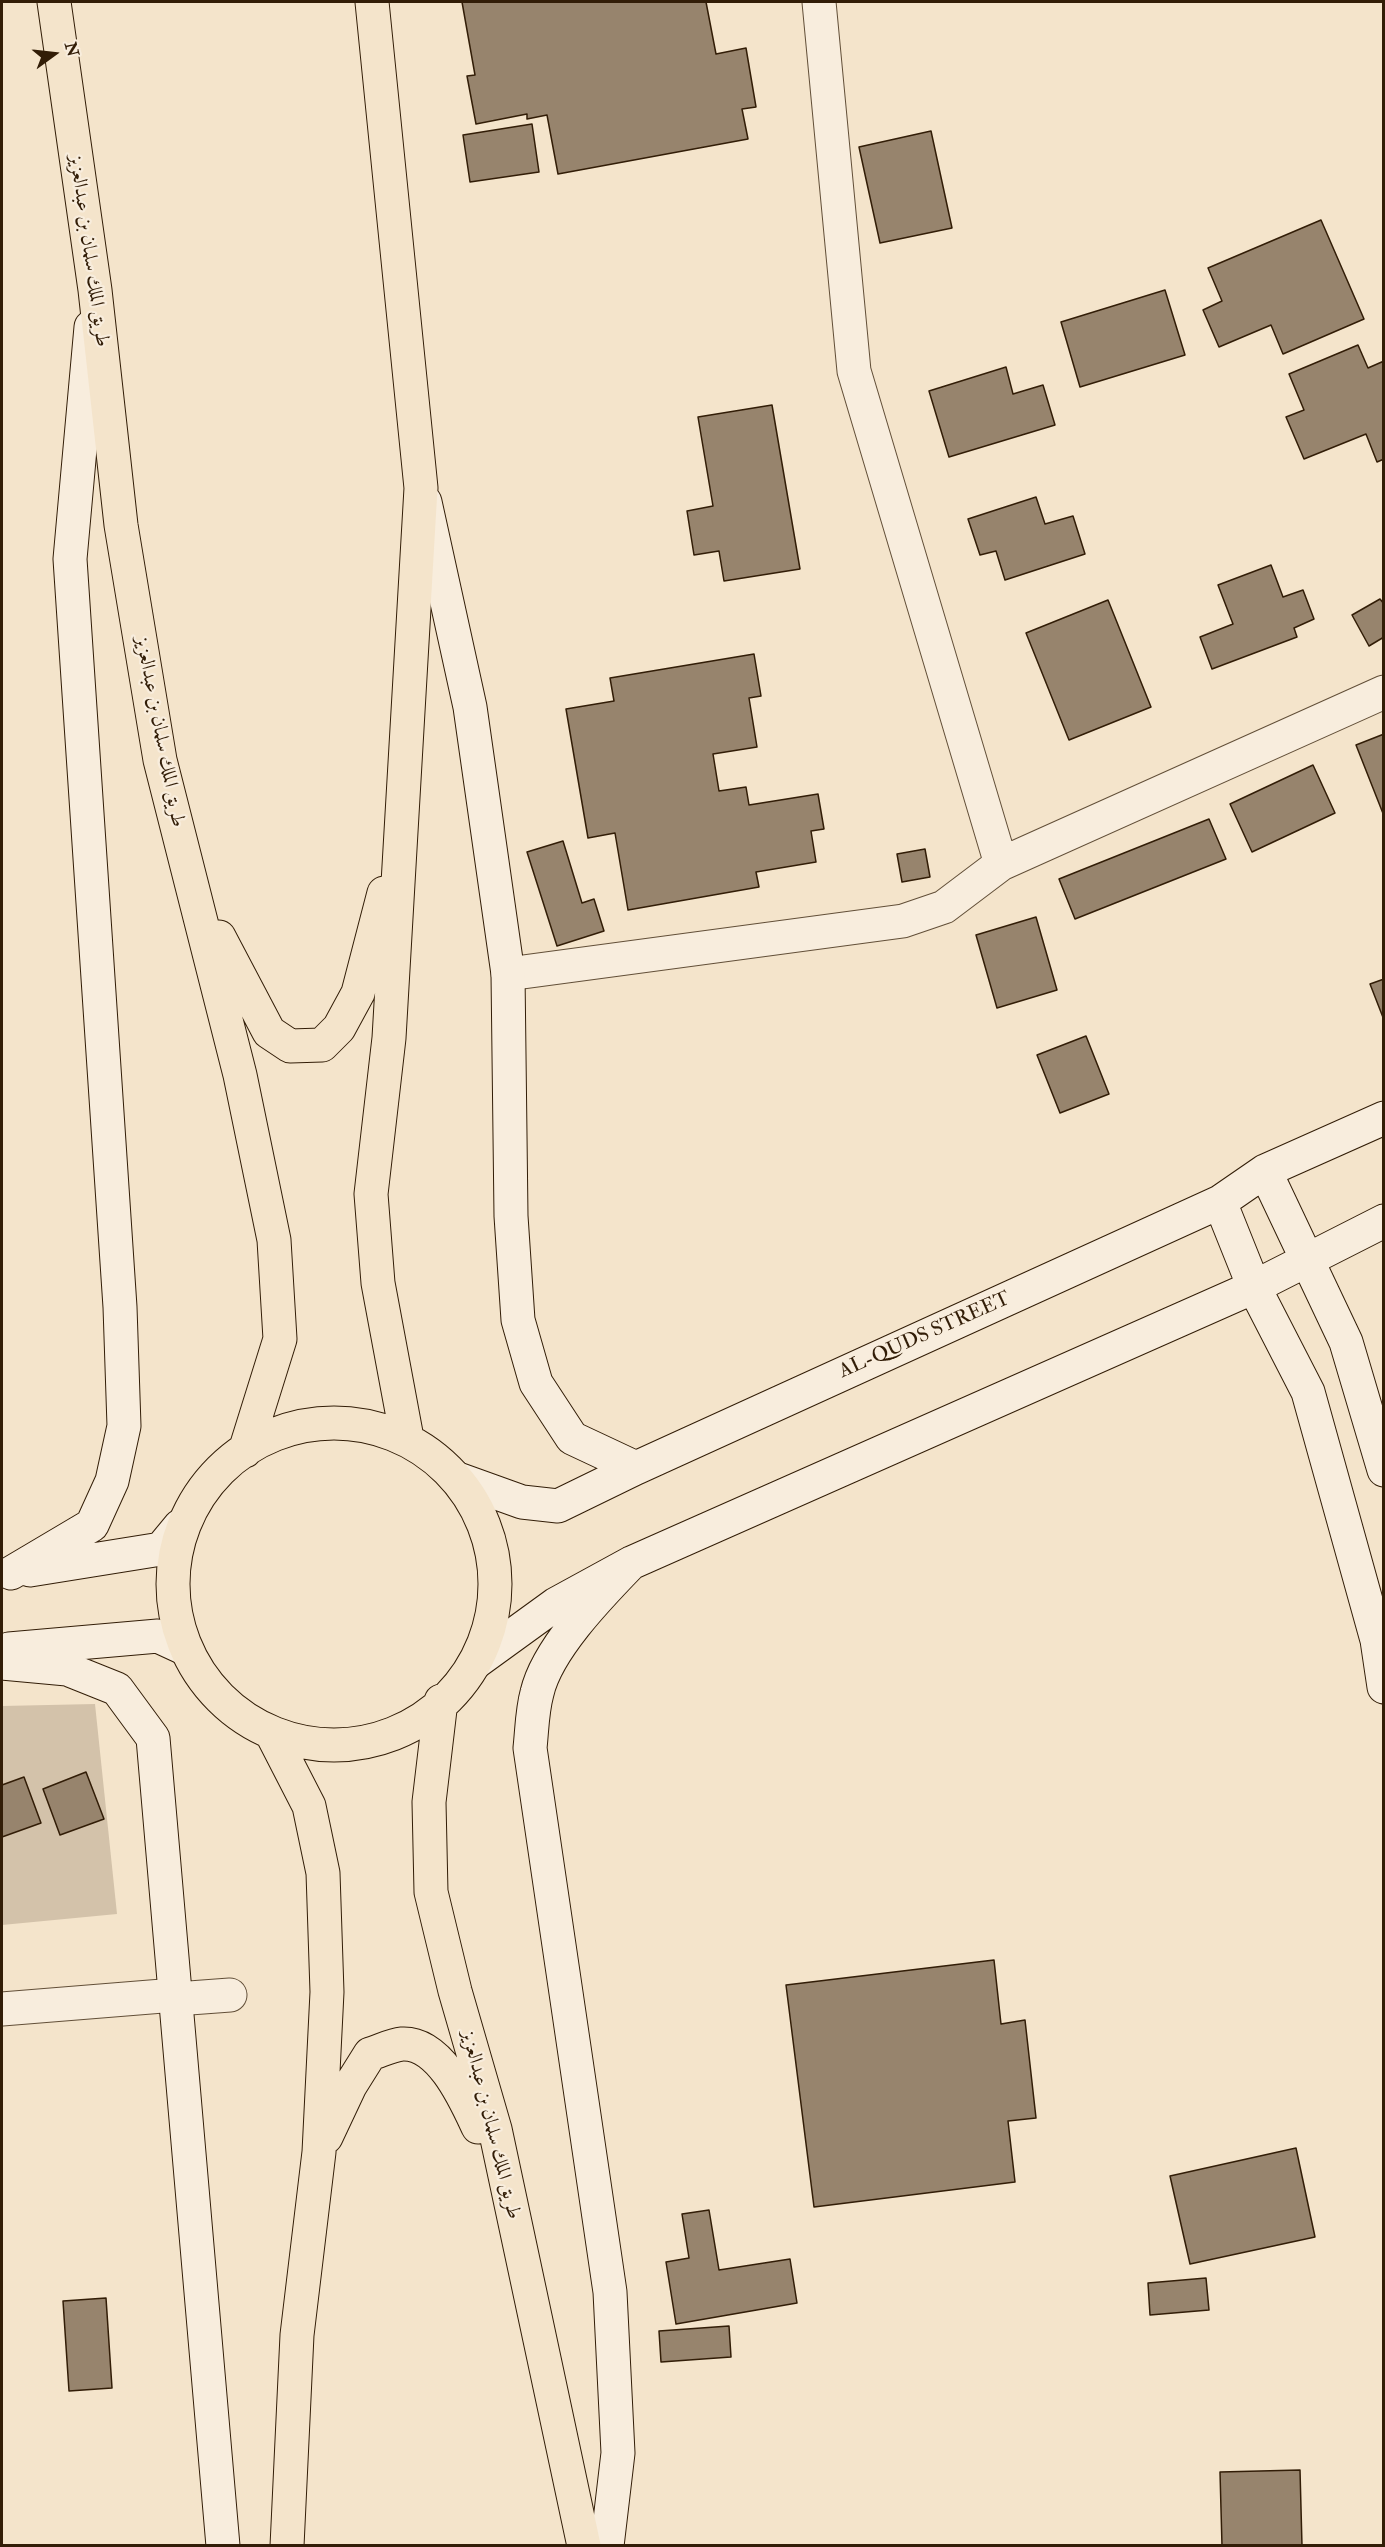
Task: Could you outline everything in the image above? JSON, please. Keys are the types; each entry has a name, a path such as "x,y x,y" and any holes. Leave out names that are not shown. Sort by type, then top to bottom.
{"main road":[{"name":"طريق الملك سلمان بن عبدالعزيز","path":"54,2 95,290 121,525 160,760 240,1075 274,1240 280,1340 245,1451"},
{"path":"372,2 421,488 389,1038 371,1194 378,1283 406,1433"},
{"path":"191,882 242,983 270,1032 290,1046 322,1045 339,1028 358,993 402,827"},
{"path":"342,1420 406,1433 458,1479 483,1520 495,1568 493,1616 476,1662 441,1701 410,1728 366,1744 319,1746 273,1736 236,1715 205,1685 184,1648 174,1618 170,1588 172,1556 180,1526 245,1451 288,1426 342,1420"},
{"name":"طريق الملك سلمان بن عبدالعزيز","path":"441,1701 429,1802 431,1892 455,1991 495,2129 584,2546"},
{"path":"273,1736 309,1806 323,1872 327,1992 319,2152 297,2335 287,2546"},
{"path":"319,2152 350,2086 370,2054 402,2044 425,2049 461,2090 508,2188"}],"street":[{"path":"819,2 854,371 1001,864"},
{"path":"6,1573 92,1525 112,1481 124,1426 120,1307 70,560 95,290"},
{"path":"421,488 470,707 508,974 512,1216 518,1320 536,1383 572,1438 636,1468"},
{"path":"508,974 903,921 944,907 1001,864 1383,692"},
{"name":"AL-QUDS STREET","path":"458,1479 522,1502 558,1506 636,1468 1220,1202 1265,1171 1383,1119"},
{"path":"1265,1171 1346,1342 1383,1470"},
{"path":"1220,1202 1254,1287 1308,1392 1377,1640 1383,1687"},
{"path":"476,1662 556,1604 631,1563 1254,1287 1306,1258 1383,1221"},
{"path":"6,1573 161,1549 180,1526"},
{"path":"607,2546 618,2452 610,2292 530,1748 537,1692 551,1660 590,1606 631,1563"},
{"path":"2,1649 158,1636 184,1648"},
{"path":"2,1663 67,1669 117,1689 153,1738 223,2546"},
{"path":"2,2009 230,1995"}],"shaded area":[{"path":"95,1704 117,1914 2,1925 2,1706"}],"building":[{"path":"462,2 706,2 716,54 746,48 756,107 742,109 748,139 558,174 547,115 527,119 527,114 476,124 467,76 475,75"},
{"path":"532,124 539,172 470,182 463,135"},
{"path":"931,131 952,228 880,243 859,147"},
{"path":"1321,220 1364,319 1283,354 1271,325 1219,347 1203,310 1222,301 1208,268"},
{"path":"1165,290 1185,355 1080,387 1061,322"},
{"path":"1358,345 1368,368 1384,361 1384,459 1377,462 1366,434 1304,459 1286,417 1304,410 1289,374"},
{"path":"1006,367 1013,394 1043,385 1055,425 949,457 929,391"},
{"path":"772,405 800,569 724,581 719,551 694,555 687,511 713,506 698,417"},
{"path":"1036,497 1045,524 1073,516 1085,554 1005,580 996,551 980,555 968,519"},
{"path":"1271,565 1283,597 1303,590 1314,619 1294,628 1297,637 1212,669 1200,637 1233,624 1218,585"},
{"path":"1380,599 1384,604 1384,637 1369,646 1352,615"},
{"path":"1108,600 1151,707 1069,740 1026,633"},
{"path":"754,654 761,696 749,698 757,747 713,754 719,791 746,787 749,805 818,794 824,829 811,831 816,862 756,872 759,887 628,910 615,833 588,838 566,709 614,701 610,678"},
{"path":"1384,734 1384,816 1356,745"},
{"path":"1313,765 1335,813 1252,852 1230,804"},
{"path":"1209,819 1226,859 1075,919 1059,879"},
{"path":"563,841 582,903 594,899 604,931 557,946 527,852"},
{"path":"925,849 930,877 902,882 897,854"},
{"path":"1036,917 1057,990 997,1008 976,935"},
{"path":"1384,979 1384,1020 1370,984"},
{"path":"1086,1036 1109,1094 1060,1113 1037,1055"},
{"path":"86,1772 104,1819 60,1835 43,1789"},
{"path":"24,1777 41,1823 2,1837 2,1785"},
{"path":"994,1960 1001,2024 1025,2020 1036,2118 1008,2121 1015,2182 814,2207 786,1985"},
{"path":"1296,2148 1315,2237 1190,2264 1170,2176"},
{"path":"709,2210 719,2270 790,2259 797,2303 676,2324 666,2262 689,2258 682,2214"},
{"path":"1206,2278 1209,2310 1150,2315 1148,2283"},
{"path":"106,2298 112,2388 69,2391 63,2301"},
{"path":"729,2326 731,2357 661,2362 659,2331"},
{"path":"1300,2470 1302,2546 1222,2546 1220,2472"}]}
